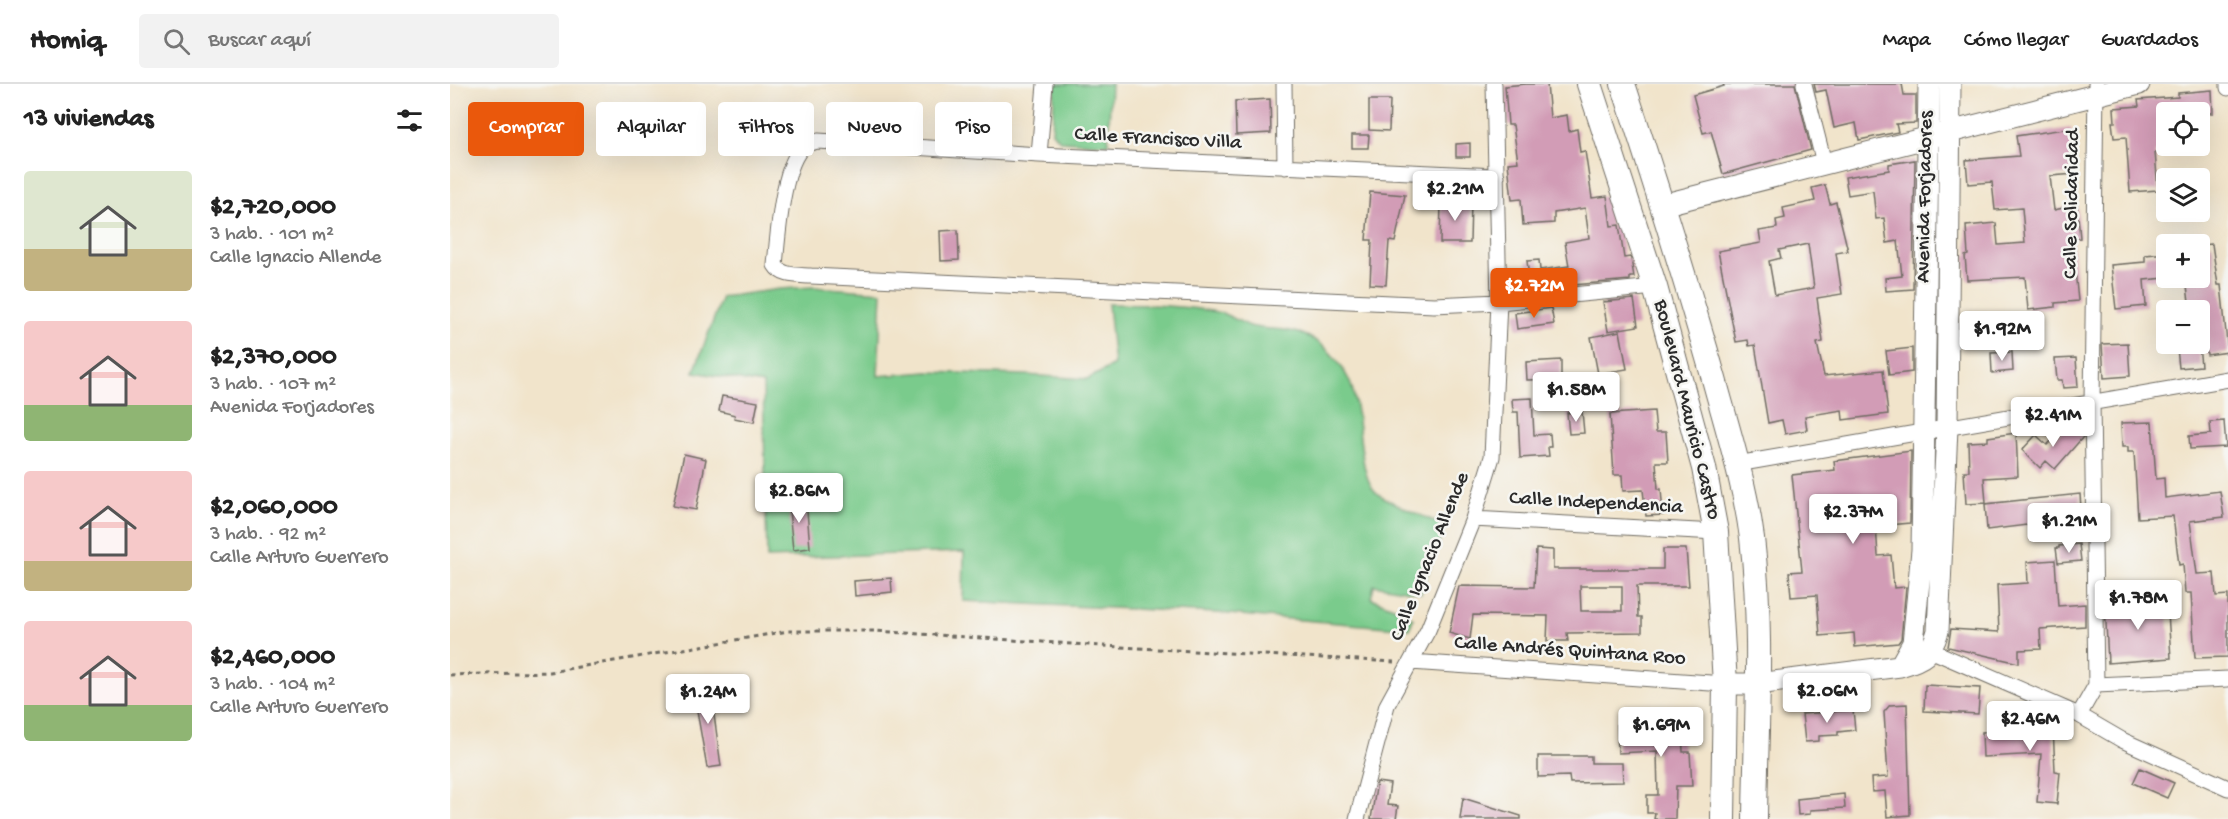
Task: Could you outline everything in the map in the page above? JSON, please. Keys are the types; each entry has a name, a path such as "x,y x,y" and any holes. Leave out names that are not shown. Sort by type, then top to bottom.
{"main road":[{"name":"Boulevard Mauricio Castro","path":"1589,84 1654,287 1704,468 1716,532 1725,684 1724,819"},
{"name":"Boulevard Mauricio Castro","path":"1623,84 1682,265 1737,464 1752,536 1756,594 1757,684 1755,819"},
{"name":"Avenida Forjadores","path":"1922,647 1929,84"},
{"name":"Avenida Forjadores","path":"1922,647 1938,631 1947,428 1950,84"},
{"path":"1662,205 1927,137 2095,89 2139,84"},
{"path":"1725,684 1757,684 1900,666 1917,661 1922,647"}],"street":[{"path":"1039,155 1045,84"},
{"path":"1284,84 1285,167"},
{"name":"Calle Ignacio Allende","path":"1357,819 1387,705 1428,630 1473,519 1492,457 1499,302 1494,84"},
{"path":"1804,84 1824,163"},
{"name":"Calle Solidaridad","path":"2095,89 2092,403 2096,685"},
{"name":"Calle Francisco Villa","path":"1497,176 1039,155 818,141 805,144 794,159 785,185 775,265 783,273 835,278 1434,305 1499,302"},
{"path":"1499,302 1654,287"},
{"path":"1737,464 2228,379"},
{"name":"Calle Independencia","path":"1473,519 1716,532"},
{"path":"1922,647 2079,715 2122,740 2228,788"},
{"name":"Calle Andrés Quintana Roo","path":"1411,663 1725,684"},
{"path":"2079,715 2096,685 2228,679"}],"path":[{"path":"450,675 550,672 788,631 875,632 1411,663"}],"green space":[{"path":"1055,84 1111,84 1108,144 1061,141 1052,132"},
{"path":"814,287 882,292 878,376 927,372 1088,379 1114,365 1108,304 1204,310 1221,313 1250,326 1291,331 1309,337 1332,354 1348,378 1356,405 1365,471 1376,492 1400,506 1445,526 1421,593 1374,585 1371,598 1413,618 1410,629 1217,613 963,601 964,552 767,558 763,384 694,372 722,297"}],"building":[{"path":"1547,84 1550,118 1567,115 1569,131 1577,129 1580,152 1585,151 1592,198 1607,196 1611,226 1619,225 1624,258 1630,257 1631,259 1634,277 1630,277 1630,280 1561,286 1560,282 1530,286 1527,261 1539,260 1540,270 1569,266 1565,242 1589,238 1585,208 1554,213 1554,223 1523,225 1521,199 1512,200 1508,163 1518,162 1513,125 1508,125 1505,86"},
{"path":"1723,84 1795,84 1811,150 1723,174 1711,131 1703,133 1693,95 1724,86"},
{"path":"1814,84 1902,84 1904,95 1916,95 1916,123 1896,124 1898,132 1859,140 1856,123 1834,128 1826,90 1816,92"},
{"path":"2212,90 2213,113 2210,113 2210,102 2156,102 2156,190 2130,192 2126,137 2114,138 2112,122 2115,122 2114,108 2139,106 2138,100 2178,97 2178,93"},
{"path":"1270,99 1271,133 1236,135 1235,101"},
{"path":"1369,100 1390,100 1389,131 1369,130"},
{"path":"2071,128 2076,174 2050,176 2054,210 2077,205 2080,238 2072,239 2078,301 2055,303 2055,307 2028,310 2025,277 1967,280 1966,226 1996,223 1998,245 2025,243 2022,208 1995,210 1992,182 1968,184 1966,160 2019,156 2016,136"},
{"path":"1352,135 1369,135 1368,148 1352,148"},
{"path":"1470,143 1470,157 1456,157 1456,144"},
{"path":"1915,160 1913,289 1886,291 1885,278 1902,276 1898,241 1887,243 1884,218 1876,219 1873,191 1848,195 1845,177 1889,170 1889,164"},
{"path":"1825,185 1830,204 1836,202 1848,251 1836,253 1842,294 1817,298 1823,342 1817,343 1824,376 1883,370 1888,414 1843,420 1842,410 1805,416 1807,430 1785,434 1782,420 1768,423 1755,345 1749,346 1748,340 1736,342 1718,251 1761,243 1759,231 1777,228 1776,220 1785,218 1783,208 1815,201 1812,188","holes":["1808,244 1814,288 1775,295 1769,261 1781,258 1779,250"]},
{"path":"1370,192 1405,195 1395,242 1389,241 1386,285 1370,284 1372,240 1366,240"},
{"path":"1441,202 1471,202 1470,243 1440,243"},
{"path":"958,230 959,260 941,261 940,231"},
{"path":"2210,244 2212,244 2218,285 2221,285 2228,352 2207,355 2210,354 2210,300 2189,300 2187,288 2210,288"},
{"path":"2156,254 2156,279 2144,280 2146,306 2116,309 2111,265 2145,262 2145,255"},
{"path":"1634,299 1638,326 1608,331 1603,302"},
{"path":"1551,308 1554,324 1517,329 1515,313"},
{"path":"1620,331 1627,369 1598,374 1591,337"},
{"path":"2128,343 2130,376 2104,378 2102,344"},
{"path":"1912,348 1912,372 1889,375 1886,351"},
{"path":"2012,352 2013,371 1992,373 1991,353"},
{"path":"2178,354 2200,354 2201,366 2179,368"},
{"path":"2076,358 2078,387 2063,388 2062,380 2057,380 2055,359"},
{"path":"1561,360 1561,379 1527,380 1526,362"},
{"path":"722,396 758,402 754,422 734,418 735,415 719,411"},
{"path":"1532,398 1534,435 1550,434 1551,447 1548,447 1549,456 1520,458 1518,412 1513,412 1512,399"},
{"path":"1582,411 1584,433 1569,434 1567,413"},
{"path":"1654,411 1656,432 1666,432 1668,462 1656,462 1663,515 1646,516 1643,490 1623,491 1622,475 1614,475 1610,414"},
{"path":"2224,421 2226,447 2190,449 2189,436 2211,434 2210,422"},
{"path":"2152,422 2156,479 2164,478 2165,498 2220,491 2224,517 2190,521 2197,574 2214,573 2216,596 2228,595 2228,657 2195,658 2191,593 2185,593 2183,564 2179,565 2173,516 2138,518 2134,452 2128,452 2128,447 2122,447 2121,423"},
{"path":"2069,424 2083,437 2055,469 2046,461 2040,468 2022,450 2036,435 2047,445"},
{"path":"2016,433 2018,476 1984,478 1986,503 1966,504 1964,471 1969,471 1968,442 1988,441 1988,437"},
{"path":"1911,451 1910,523 1876,526 1878,556 1891,555 1894,588 1906,587 1901,639 1898,643 1855,647 1854,633 1820,636 1817,595 1791,597 1789,572 1802,571 1792,475 1835,470 1834,461"},
{"path":"684,454 706,459 696,510 673,506"},
{"path":"2080,494 2081,508 2049,511 2050,522 1987,530 1985,504"},
{"path":"806,498 810,548 793,550 788,500"},
{"path":"2079,544 2081,561 2058,563 2056,548"},
{"path":"1536,549 1553,550 1553,569 1663,569 1663,549 1686,549 1689,586 1637,586 1638,617 1642,617 1642,632 1567,633 1568,641 1547,641 1548,616 1473,615 1470,639 1449,633 1459,586 1534,587","holes":["1580,586 1622,586 1622,611 1581,611"]},
{"path":"2055,560 2058,606 2085,604 2085,626 2040,629 2041,649 2019,650 2019,663 1948,647 1951,629 1999,632 1997,585 2028,583 2027,562"},
{"path":"891,578 892,592 855,596 854,581"},
{"path":"2167,598 2171,658 2108,663 2105,603"},
{"path":"710,685 721,766 707,768 693,688"},
{"path":"1925,685 1980,688 1978,714 1924,711"},
{"path":"1907,704 1910,815 1887,817 1885,791 1872,792 1871,778 1888,777 1884,712 1890,705"},
{"path":"1853,710 1855,730 1838,732 1838,735 1819,736 1819,741 1805,742 1802,714"},
{"path":"1681,711 1683,752 1690,752 1692,786 1676,786 1675,819 1654,819 1655,813 1647,813 1647,795 1658,795 1657,751 1618,753 1617,724 1658,722 1657,712"},
{"path":"2040,711 2056,715 2053,727 2055,771 2060,772 2057,804 2037,802 2041,754 1983,757 1982,732 2035,729"},
{"path":"1538,756 1591,756 1591,763 1622,763 1623,782 1570,783 1569,776 1538,777"},
{"path":"2140,768 2174,783 2167,798 2133,783"},
{"path":"1377,782 1390,784 1387,805 1398,806 1396,819 1371,819"},
{"path":"1844,794 1845,808 1810,810 1810,814 1798,815 1797,799"},
{"path":"1463,798 1521,816 1521,819 1460,819"}]}
